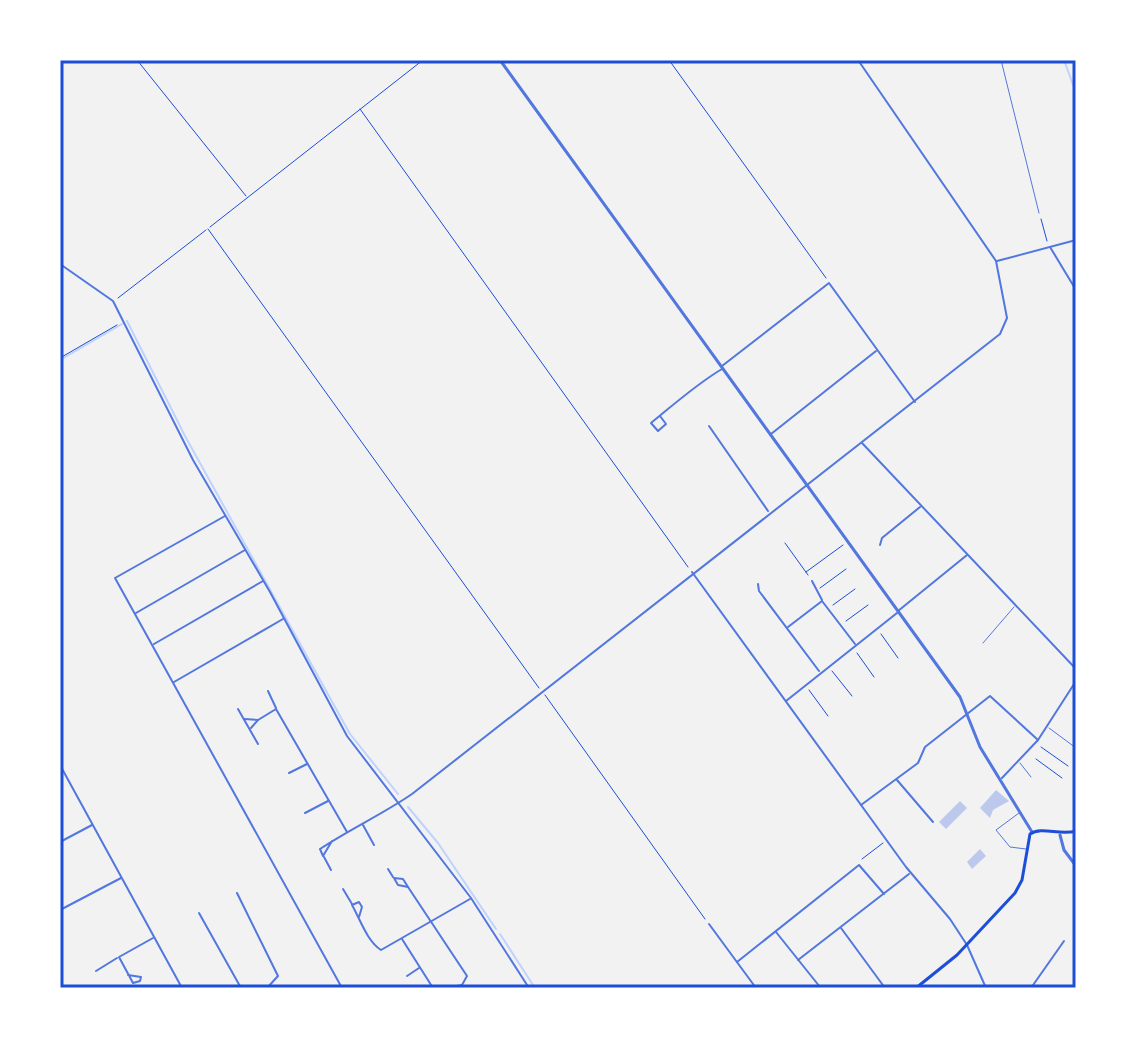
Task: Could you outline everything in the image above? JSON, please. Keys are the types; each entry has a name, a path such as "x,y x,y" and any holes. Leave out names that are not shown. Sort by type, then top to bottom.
{"main road":[{"path":"916,988 967,945 1015,893 1022,880 1026,849 1032,832 1060,835 1076,831"}],"street":[{"path":"500,60 968,714 980,747 1032,832"},
{"path":"331,870 320,849 399,802 1000,334 1007,318 996,261 858,60"},
{"path":"996,261 1076,240"},
{"path":"1050,247 1076,290"},
{"path":"60,264 113,301 225,516 264,581 347,736 471,898 529,988"},
{"path":"660,416 829,283 915,402"},
{"path":"770,435 877,350"},
{"path":"709,426 769,512"},
{"path":"862,442 1076,669"},
{"path":"880,545 882,538 921,506"},
{"path":"225,516 115,578 342,988"},
{"path":"135,613 246,550"},
{"path":"786,701 967,555"},
{"path":"692,572 910,873 950,919 967,945 986,988"},
{"path":"153,644 264,581"},
{"path":"812,581 822,601 854,646"},
{"path":"758,584 759,591 820,672"},
{"path":"787,628 822,601"},
{"path":"173,683 283,619"},
{"path":"1072,664 1076,660"},
{"path":"1000,779 1037,742 1076,681"},
{"path":"268,691 347,833"},
{"path":"861,805 919,762 925,747 993,696 1037,742"},
{"path":"238,709 258,744"},
{"path":"250,729 276,709"},
{"path":"244,719 258,720"},
{"path":"289,773 308,763"},
{"path":"60,765 182,988"},
{"path":"896,779 933,822"},
{"path":"305,813 329,800"},
{"path":"60,842 93,824"},
{"path":"362,824 374,845"},
{"path":"1060,835 1064,850 1076,866"},
{"path":"323,856 332,841"},
{"path":"737,962 859,865 884,894"},
{"path":"388,869 398,885 408,887"},
{"path":"798,960 910,873"},
{"path":"60,910 122,877"},
{"path":"394,878 403,879 467,976 462,985 445,988"},
{"path":"343,889 375,947 381,950 471,898"},
{"path":"237,893 278,976 267,988"},
{"path":"352,905 359,902 362,907 359,917"},
{"path":"199,913 241,988"},
{"path":"709,924 756,988"},
{"path":"841,927 885,988"},
{"path":"775,931 820,987"},
{"path":"96,971 154,937"},
{"path":"402,939 433,988"},
{"path":"1031,988 1064,941"},
{"path":"119,957 128,975"},
{"path":"407,976 420,968"}],"lane":[{"path":"1001,60 1039,213"},
{"path":"983,643 1016,605"},
{"path":"1047,727 1076,748"},
{"path":"1018,761 1031,777"},
{"path":"1021,812 996,830 1010,847 1026,849"}],"path":[{"path":"137,60 248,198"},
{"path":"113,301 423,60"},
{"path":"669,60 829,283"},
{"path":"360,109 692,572"},
{"path":"1039,213 1050,247"},
{"path":"208,229 709,924"},
{"path":"60,358 123,321"},
{"path":"806,572 846,542"},
{"path":"785,543 812,581"},
{"path":"818,589 846,569"},
{"path":"828,609 855,589"},
{"path":"841,625 868,605"},
{"path":"877,629 898,658"},
{"path":"854,646 874,677"},
{"path":"828,666 852,696"},
{"path":"805,685 828,716"},
{"path":"1037,742 1068,766"},
{"path":"1036,759 1062,778"},
{"path":"859,865 886,840"}],"building":[{"path":"996,790 1009,801 993,810 990,818 980,808"},
{"path":"960,801 967,808 946,829 939,822"},
{"path":"980,849 986,856 972,869 967,862"}],"waterway":[{"path":"1064,60 1076,93"},
{"path":"127,321 185,436 350,734 398,794"},
{"path":"60,360 122,324"},
{"path":"408,807 438,843 496,929"},
{"path":"500,934 535,988"}]}
